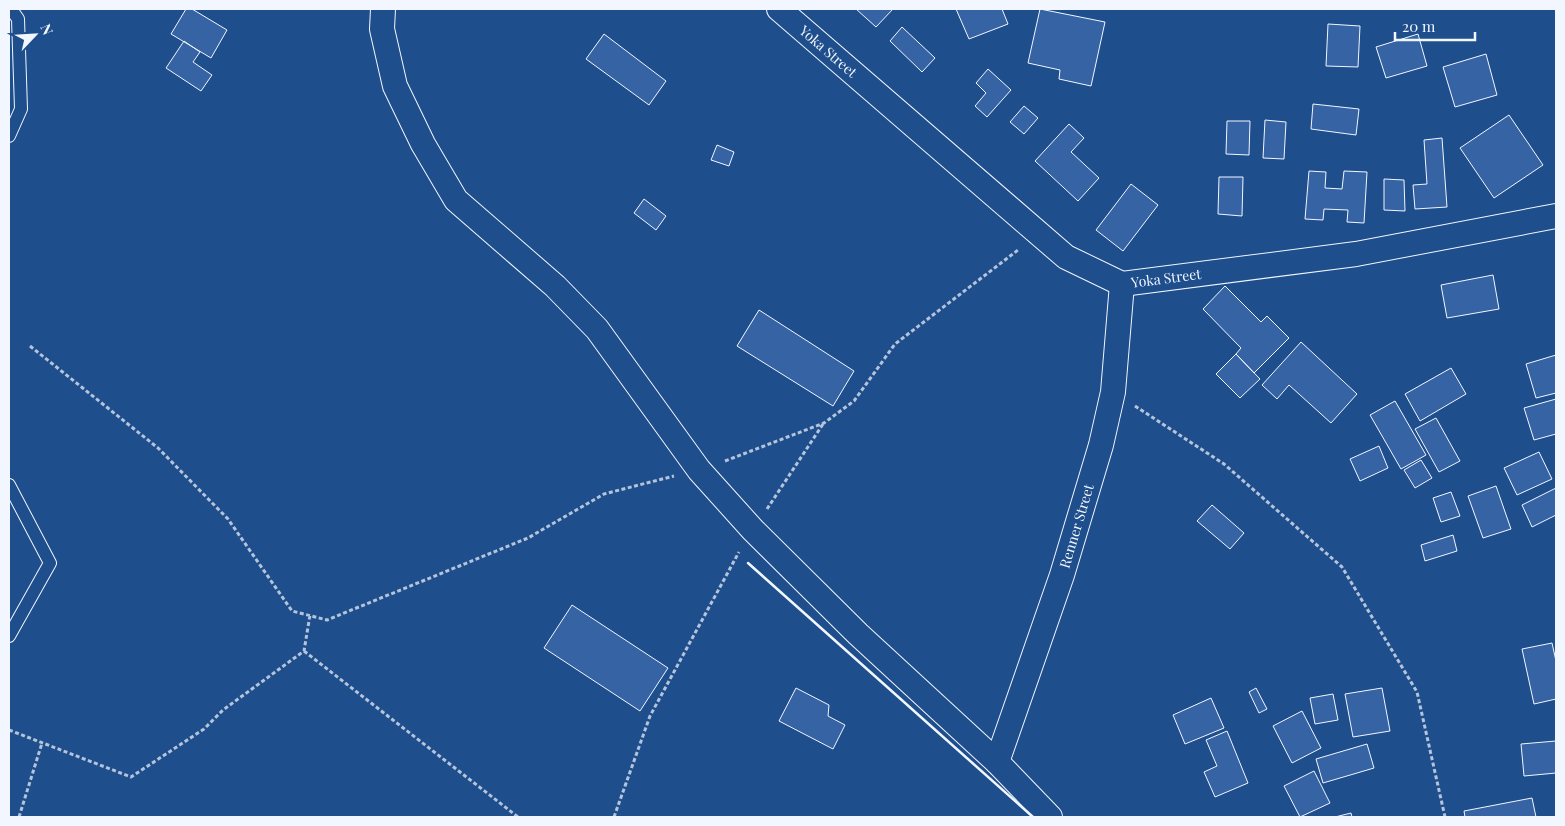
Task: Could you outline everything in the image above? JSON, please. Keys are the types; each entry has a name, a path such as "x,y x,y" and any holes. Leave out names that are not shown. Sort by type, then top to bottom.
{"street":[{"path":"382,9 382,29 395,86 423,144 456,200 555,286 597,329 699,470 754,530 858,634 998,762 1050,817"},
{"name":"Yoka Street","path":"779,9 1066,257 1122,284 1356,254 1556,216"},
{"name":"Renner Street","path":"998,762 1062,575 1101,445 1113,392 1122,284"}],"lane":[{"path":"9,136 20,109 18,19 12,9"},
{"path":"9,485 50,563 9,636"}],"path":[{"path":"30,346 158,448 228,519 292,611 328,620 528,538 604,494 699,470 756,451 824,424 854,401 896,344 1039,234"},
{"path":"1113,392 1224,464 1342,567 1416,692 1445,817"},
{"path":"614,817 650,716 730,566 824,424"},
{"path":"9,730 131,777 204,729 223,710 304,651 310,615"},
{"path":"304,651 518,817"},
{"path":"19,817 42,742"}],"building":[{"path":"186,9 192,9 227,30 211,58 171,34"},
{"path":"856,9 893,9 876,27"},
{"path":"956,9 1002,9 1008,24 969,39"},
{"path":"1040,9 1105,22 1091,86 1059,79 1060,70 1028,63"},
{"path":"1328,24 1360,26 1358,67 1326,66"},
{"path":"902,27 935,58 922,72 890,41"},
{"path":"604,34 666,81 649,105 586,59"},
{"path":"1418,34 1427,66 1386,78 1376,47"},
{"path":"184,41 200,52 193,62 212,75 201,91 166,68"},
{"path":"1486,54 1497,95 1455,107 1443,67"},
{"path":"988,69 1011,90 987,117 975,106 986,93 976,83"},
{"path":"1313,104 1359,109 1356,135 1311,129"},
{"path":"1024,106 1038,118 1024,134 1010,122"},
{"path":"1509,115 1543,165 1494,198 1460,148"},
{"path":"1265,120 1286,122 1284,159 1263,158"},
{"path":"1227,121 1250,121 1249,155 1226,154"},
{"path":"1069,124 1084,138 1071,152 1099,178 1078,201 1035,161"},
{"path":"1442,138 1447,207 1415,209 1413,185 1427,184 1424,140"},
{"path":"717,145 734,152 729,166 711,160"},
{"path":"1309,171 1326,172 1325,188 1342,189 1344,171 1367,172 1364,223 1347,222 1348,210 1324,209 1323,220 1305,219"},
{"path":"1219,177 1243,177 1242,216 1218,214"},
{"path":"1384,179 1404,180 1405,211 1384,210"},
{"path":"1131,184 1158,205 1123,251 1096,230"},
{"path":"644,199 666,216 656,230 634,213"},
{"path":"1493,275 1499,309 1447,318 1441,285"},
{"path":"1225,286 1261,322 1267,316 1289,338 1254,373 1236,354 1241,348 1203,309"},
{"path":"759,310 854,371 833,406 737,346"},
{"path":"1301,342 1357,394 1331,423 1289,385 1277,399 1262,385"},
{"path":"1236,354 1260,379 1240,398 1216,374"},
{"path":"1556,355 1556,393 1536,398 1526,364"},
{"path":"1451,368 1466,394 1420,421 1405,394"},
{"path":"1556,399 1556,434 1534,440 1524,408"},
{"path":"1395,401 1426,455 1401,469 1370,415"},
{"path":"1436,418 1460,461 1439,472 1415,429"},
{"path":"1379,446 1388,468 1360,481 1350,459"},
{"path":"1539,452 1552,479 1517,495 1504,468"},
{"path":"1421,460 1432,478 1415,488 1404,470"},
{"path":"1496,486 1511,529 1483,538 1468,496"},
{"path":"1556,488 1556,515 1532,527 1522,505"},
{"path":"1451,492 1460,516 1441,522 1433,498"},
{"path":"1212,505 1244,533 1230,549 1197,521"},
{"path":"1453,535 1457,551 1425,561 1421,545"},
{"path":"572,605 668,668 640,711 544,648"},
{"path":"1552,643 1556,661 1556,699 1534,704 1522,649"},
{"path":"796,688 829,705 828,716 845,725 833,749 779,721"},
{"path":"1256,688 1267,709 1259,713 1249,692"},
{"path":"1382,688 1390,731 1353,737 1345,694"},
{"path":"1333,694 1338,720 1315,724 1310,698"},
{"path":"1211,698 1224,728 1185,744 1173,715"},
{"path":"1302,711 1321,748 1292,763 1273,726"},
{"path":"1227,731 1248,783 1215,797 1204,772 1217,766 1206,740"},
{"path":"1556,741 1556,773 1524,776 1521,744"},
{"path":"1367,744 1374,768 1323,783 1316,759"},
{"path":"1314,771 1330,803 1300,817 1284,786"},
{"path":"1532,798 1536,817 1465,817 1464,811"},
{"path":"1351,813 1352,817 1335,817"}],"wall":[{"path":"748,563 1033,817"}]}
